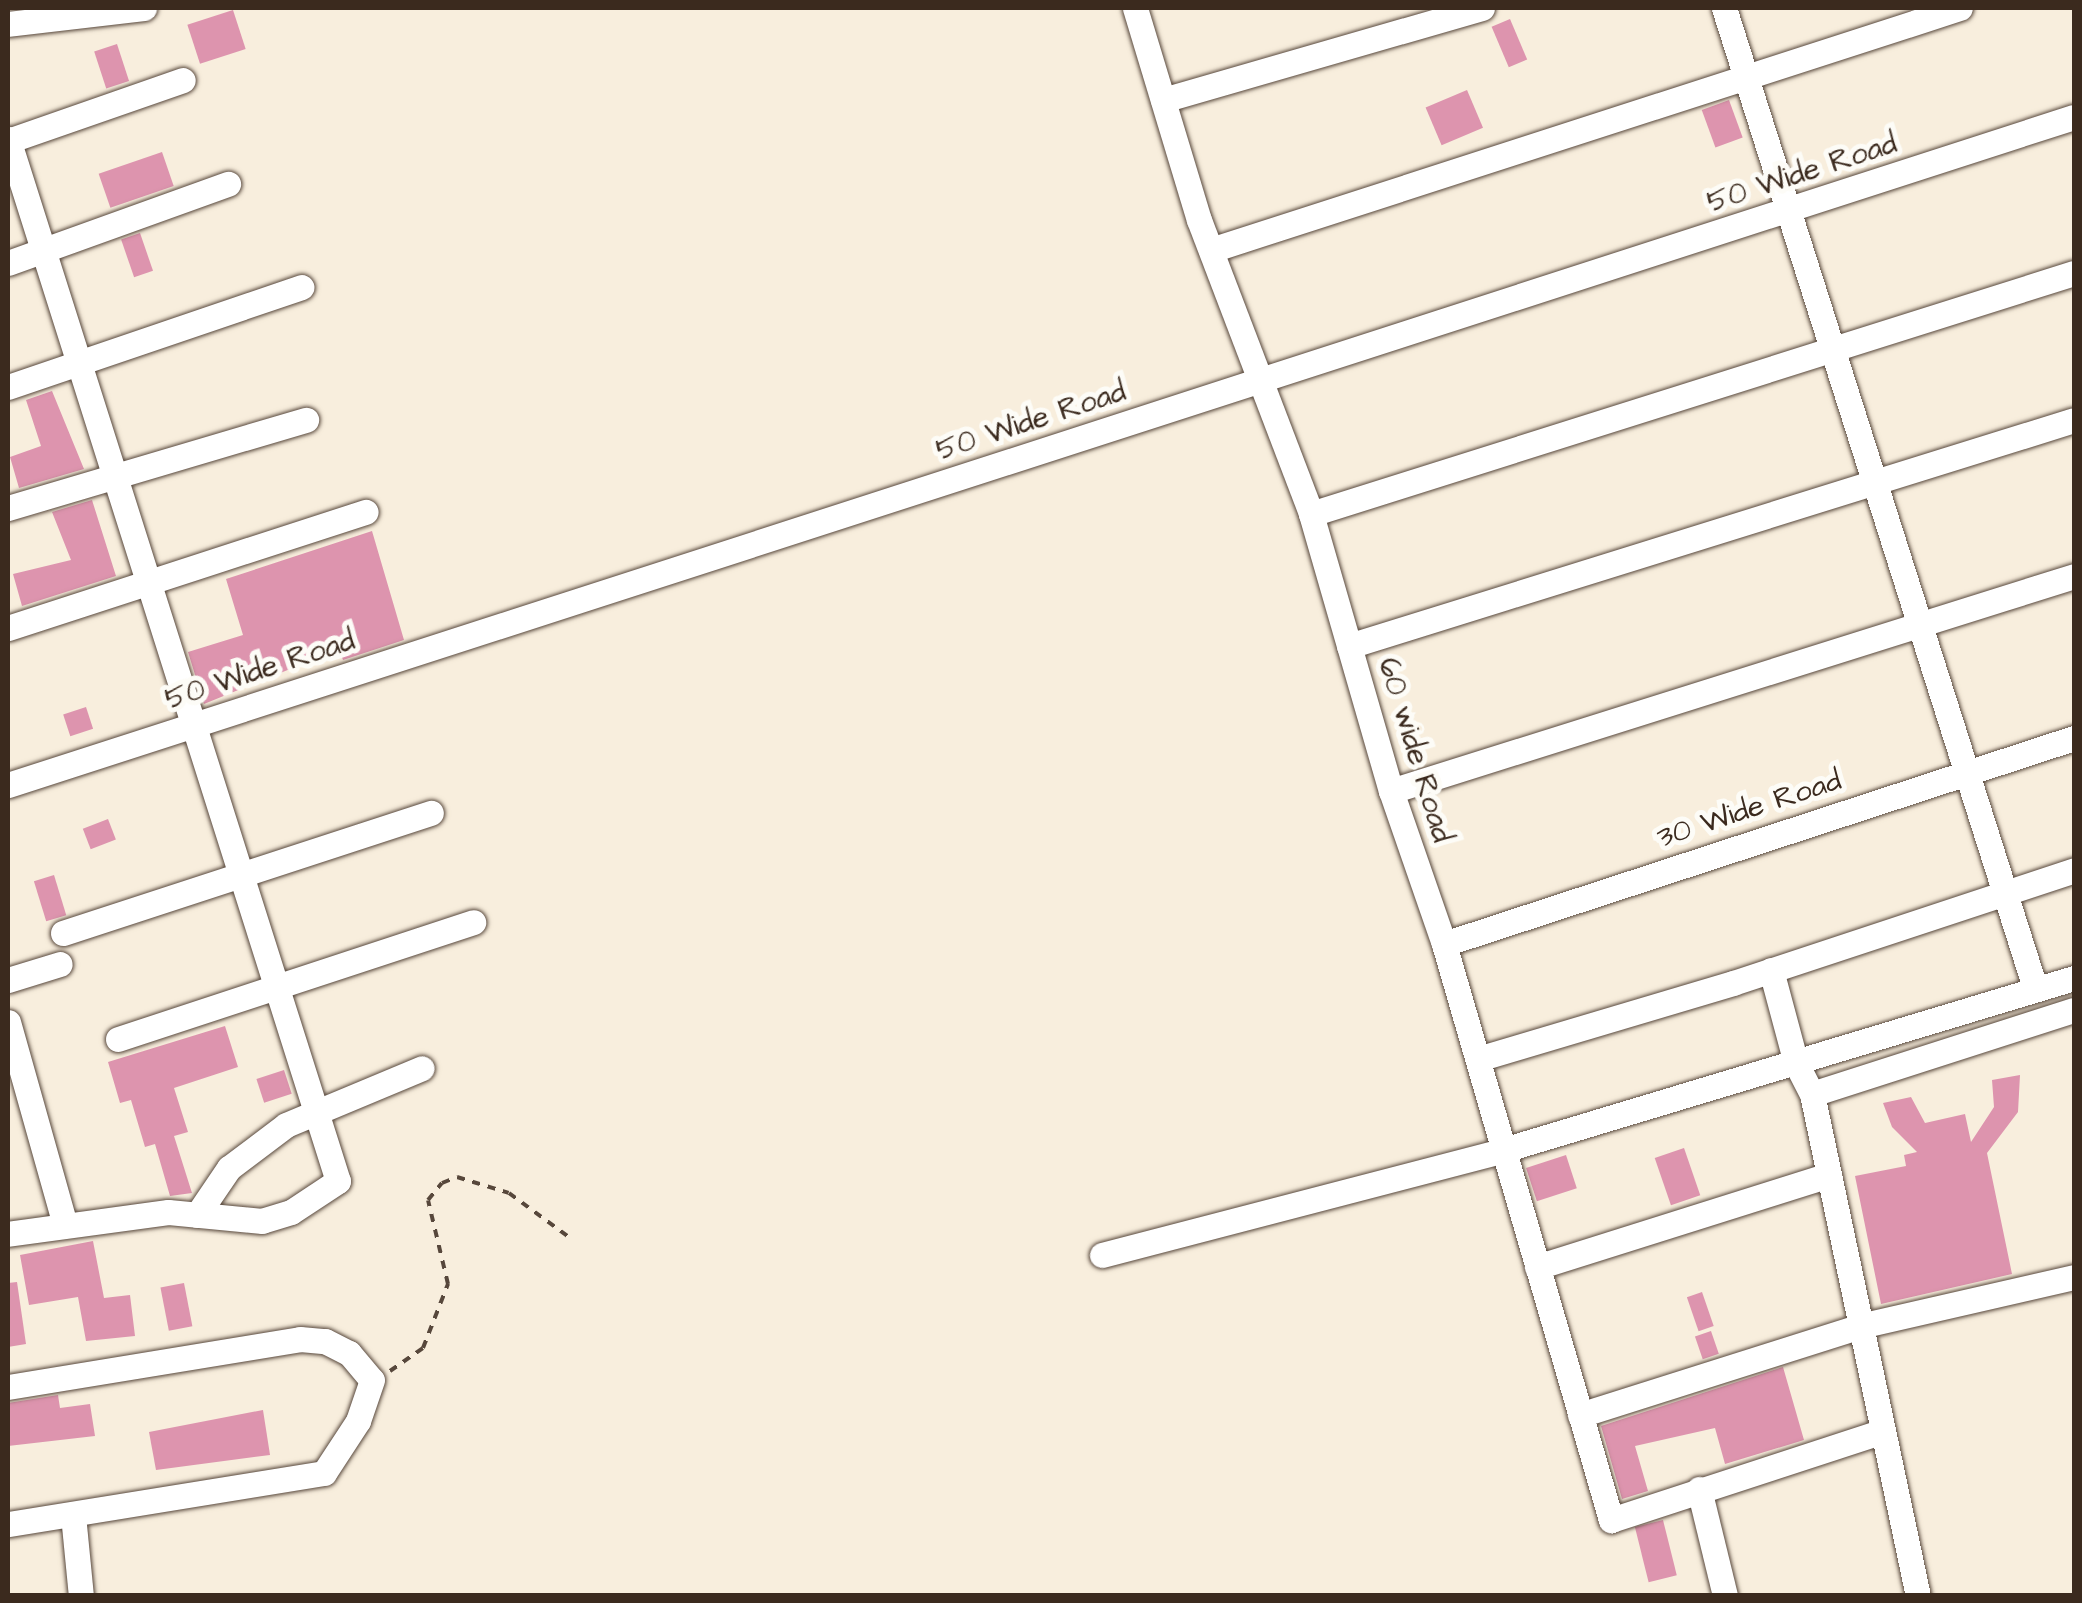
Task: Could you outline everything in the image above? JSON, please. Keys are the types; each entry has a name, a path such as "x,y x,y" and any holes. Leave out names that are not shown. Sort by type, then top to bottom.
{"street":[{"path":"8,24 144,8"},
{"name":"60 wide Road","path":"1136,8 1211,250 1311,514 1391,791 1478,1058 1500,1151 1611,1520 1699,1489"},
{"path":"1163,100 1482,8"},
{"path":"1724,8 1785,213 2008,888 2074,1008 1812,1094"},
{"path":"1211,250 1960,8"},
{"path":"8,1234 168,1212 262,1221 291,1212 338,1181 8,140 183,80"},
{"name":"50 Wide Road","path":"8,785 2074,117"},
{"path":"8,263 228,184"},
{"path":"1311,514 2074,273"},
{"path":"8,387 301,287"},
{"path":"8,508 306,420"},
{"path":"1349,646 2074,420"},
{"path":"8,628 366,512"},
{"path":"1391,791 2074,576"},
{"name":"30 Wide Road","path":"1444,944 2074,738"},
{"path":"63,933 432,813"},
{"path":"1478,1058 1771,970 2008,888 2074,870"},
{"path":"118,1039 474,922"},
{"path":"8,980 60,964"},
{"path":"1771,970 1796,1063 1812,1094 1918,1596"},
{"path":"1102,1255 1500,1151 2057,983"},
{"path":"8,1022 65,1224"},
{"path":"197,1215 229,1168 316,1109 422,1068"},
{"path":"1537,1268 1829,1175"},
{"path":"1580,1415 1860,1326 2074,1277"},
{"path":"8,1387 300,1339 326,1341 349,1353 371,1377 358,1421 324,1473 8,1524"},
{"path":"1725,1596 1699,1489 1881,1432"},
{"path":"73,1515 82,1596"}],"path":[{"path":"371,1377 405,1364 436,1326 448,1284 428,1200 442,1183 476,1180 508,1194 569,1237"}],"building":[{"path":"233,10 246,49 200,64 187,25"},
{"path":"1510,19 1527,60 1509,67 1492,27"},
{"path":"117,44 129,81 106,89 94,51"},
{"path":"1467,90 1483,128 1442,145 1426,108"},
{"path":"1729,100 1743,138 1715,148 1702,110"},
{"path":"162,152 174,186 110,208 99,174"},
{"path":"140,233 153,271 134,277 121,240"},
{"path":"52,391 84,469 19,488 10,457 41,446 26,400"},
{"path":"92,500 116,576 22,606 13,574 71,560 52,512"},
{"path":"372,531 404,640 343,660 339,649 204,704 188,652 243,635 226,579"},
{"path":"86,707 93,729 70,736 63,714"},
{"path":"108,819 116,840 91,849 83,829"},
{"path":"54,875 66,915 46,921 34,881"},
{"path":"225,1026 238,1067 174,1088 188,1132 174,1136 192,1193 170,1196 155,1144 145,1147 131,1100 120,1103 108,1062"},
{"path":"284,1070 292,1094 264,1103 256,1079"},
{"path":"2020,1075 2018,1112 1987,1153 2012,1274 1881,1304 1855,1176 1906,1166 1904,1155 1917,1152 1892,1127 1883,1103 1911,1097 1925,1123 1965,1114 1971,1142 1994,1107 1992,1080"},
{"path":"1684,1148 1700,1195 1671,1205 1655,1158"},
{"path":"1566,1155 1577,1188 1537,1201 1526,1168"},
{"path":"93,1241 104,1298 130,1295 135,1336 86,1341 78,1297 29,1305 20,1255"},
{"path":"17,1282 26,1344 8,1347 8,1283"},
{"path":"184,1283 192,1326 169,1331 160,1288"},
{"path":"1702,1292 1714,1326 1699,1331 1687,1297"},
{"path":"1711,1331 1719,1354 1703,1359 1695,1337"},
{"path":"1783,1367 1804,1440 1725,1464 1715,1428 1635,1446 1648,1491 1622,1499 1601,1426"},
{"path":"58,1395 60,1408 90,1404 95,1436 8,1446 8,1403"},
{"path":"263,1410 270,1455 156,1470 149,1432"},
{"path":"1663,1520 1677,1575 1649,1582 1635,1527"}]}
